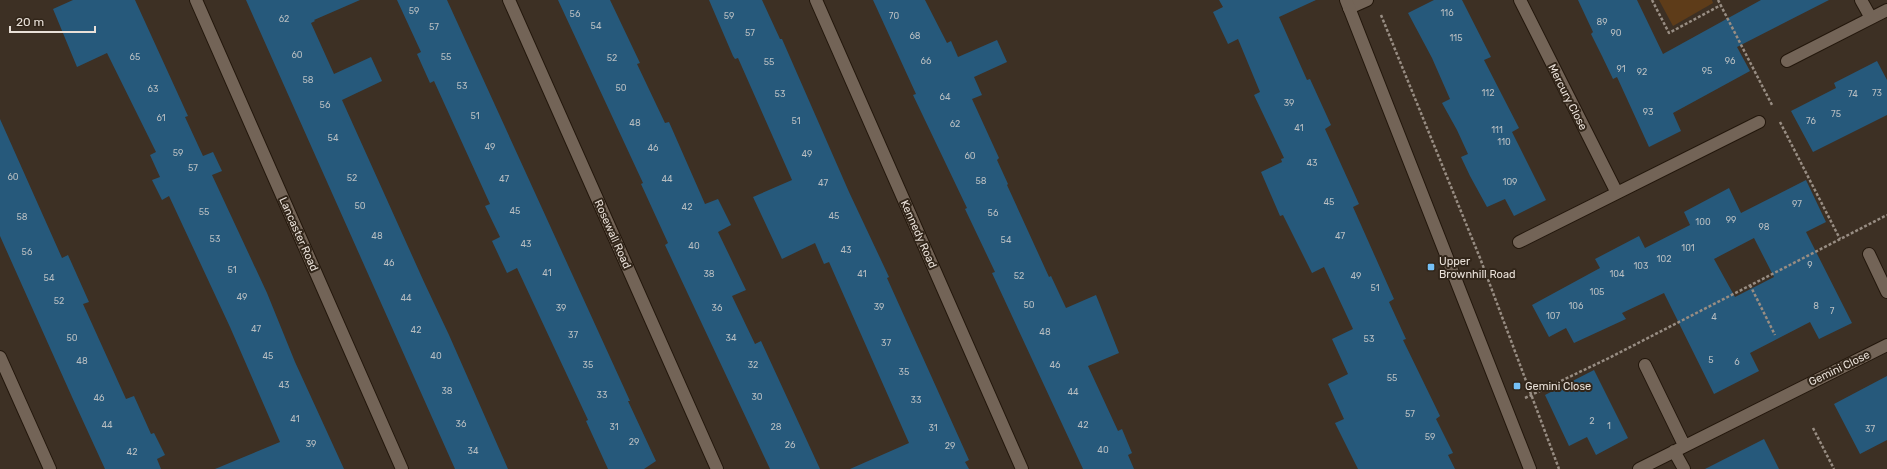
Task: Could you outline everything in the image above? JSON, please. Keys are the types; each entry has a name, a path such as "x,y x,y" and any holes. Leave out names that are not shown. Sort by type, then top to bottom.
{"street":[{"name":"Lancaster Road","path":"196,0 402,469"},
{"name":"Rosewall Road","path":"509,0 717,469"},
{"name":"Kennedy Road","path":"816,0 1022,469"},
{"path":"1367,0 1348,4 1530,469"},
{"name":"Mercury Close","path":"1520,0 1617,193"},
{"path":"1861,0 1870,18"},
{"path":"1787,61 1887,10"},
{"path":"1519,242 1759,122"},
{"path":"1869,254 1887,292"},
{"name":"Gemini Close","path":"1639,469 1887,345"},
{"path":"0,357 50,469"},
{"path":"1645,365 1679,448 1684,469"}],"path":[{"path":"1652,0 1669,33 1721,6 1718,0"},
{"path":"1381,14 1480,258 1559,469"},
{"path":"1506,407 1887,215"},
{"path":"1750,285 1775,335"},
{"path":"1813,428 1834,469"}],"shaded area":[{"path":"1659,0 1712,0 1713,3 1673,26"}],"building":[{"path":"73,0 135,0 188,116 185,117 203,156 213,152 222,171 212,175 267,293 295,362 344,469 215,469 280,442 230,327 169,196 162,200 152,180 160,177 150,155 156,152 107,53 77,67 53,9"},
{"path":"246,0 360,0 314,20 315,21 311,23 334,74 371,57 382,81 342,100 508,469 455,469"},
{"path":"397,0 447,0 656,461 644,469 608,469 586,421 588,420 517,268 507,273 492,241 500,237 485,206 490,204 434,81 430,83 417,54 421,52"},
{"path":"558,0 610,0 640,63 637,64 665,123 669,122 705,204 718,199 731,225 718,232 746,290 732,296 755,344 761,341 820,469 770,469 665,245 668,243 641,184 643,183"},
{"path":"709,0 762,0 780,39 782,39 849,192 889,277 887,278 969,460 965,462 969,469 850,469 909,443 829,262 824,264 815,243 782,259 753,197 792,180 738,58 735,59 733,56"},
{"path":"873,0 925,0 947,43 951,41 958,57 997,40 1007,62 974,77 982,95 972,99 999,158 997,160 1008,184 1007,185 1049,277 1051,276 1066,308 1096,295 1119,353 1088,366 1118,431 1122,429 1132,453 1128,455 1134,469 1083,469 992,273 995,272 965,209 967,208 913,95 916,94"},
{"path":"1219,0 1316,0 1279,17 1307,80 1310,79 1331,125 1325,129 1359,204 1353,207 1394,299 1389,302 1406,339 1403,340 1440,416 1436,419 1453,453 1448,455 1455,469 1358,469 1335,423 1344,419 1328,384 1348,374 1332,339 1353,329 1324,267 1312,273 1283,215 1280,216 1261,172 1282,162 1281,159 1284,158 1254,95 1260,92 1238,39 1228,44 1213,12 1223,7"},
{"path":"1434,0 1462,0 1491,57 1484,60 1519,128 1512,132 1546,200 1514,216 1505,199 1487,207 1461,157 1468,154 1442,103 1450,99 1432,58 1408,13"},
{"path":"1578,0 1637,0 1663,54 1761,0 1829,0 1737,47 1750,71 1673,113 1681,131 1649,147 1617,77 1613,79 1591,34 1593,32"},
{"path":"1877,61 1887,80 1887,115 1813,152 1791,111 1836,88 1834,83"},
{"path":"0,119 62,258 68,255 89,302 83,304 126,399 134,396 151,434 154,433 165,455 157,459 161,469 105,469 0,236"},
{"path":"1806,180 1826,222 1806,232 1852,323 1819,339 1810,322 1750,353 1759,371 1714,394 1664,293 1622,313 1626,319 1574,343 1566,328 1549,337 1532,305 1600,268 1595,259 1639,236 1645,248 1690,225 1684,212 1729,188 1741,213","holes":["1754,238 1774,277 1735,297 1714,259"]},
{"path":"1594,370 1628,438 1596,455 1587,437 1569,446 1545,395"},
{"path":"1887,376 1887,440 1860,454 1834,404"},
{"path":"1764,439 1779,469 1705,469"}],"place":[{"name":"Upper Brownhill Road","path":"1431,267"},
{"name":"Gemini Close","path":"1517,386"}]}
